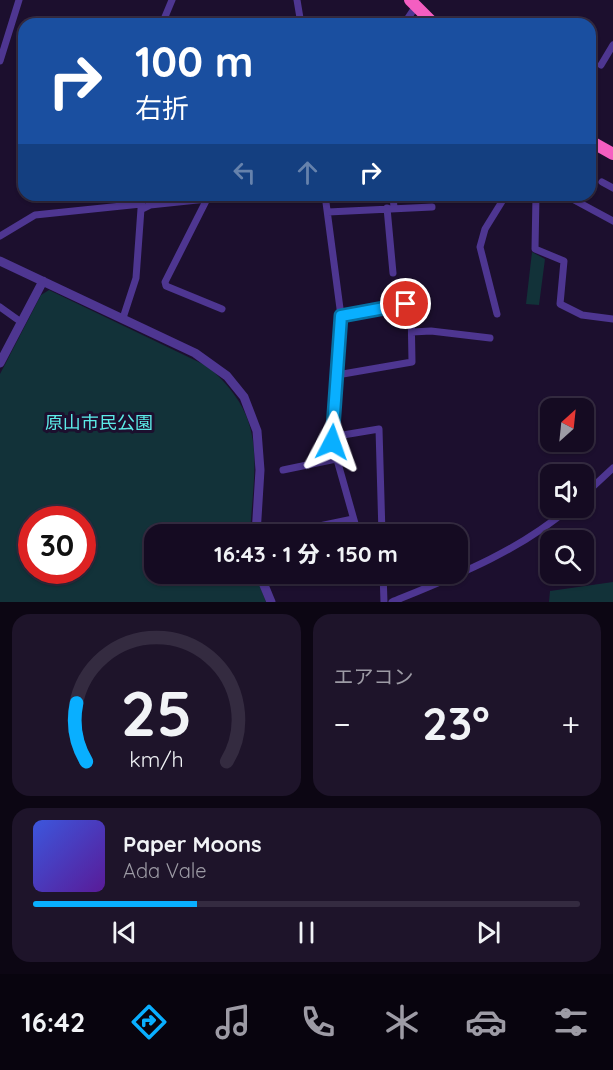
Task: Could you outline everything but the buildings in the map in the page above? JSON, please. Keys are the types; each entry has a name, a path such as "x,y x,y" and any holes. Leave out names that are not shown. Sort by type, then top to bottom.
{"highway":[{"path":"413,3 428,18"},
{"path":"596,144 613,154"}],"street":[{"path":"0,61 19,0"},
{"path":"164,18 172,0"},
{"path":"297,0 300,18"},
{"path":"407,18 413,3"},
{"path":"601,65 613,45"},
{"path":"602,182 613,188"},
{"path":"123,318 134,290 142,201"},
{"path":"0,236 35,215 191,201"},
{"path":"206,201 165,282 166,286 222,309"},
{"path":"326,201 341,316 331,437 355,524"},
{"path":"392,201 393,273"},
{"path":"497,314 480,247 486,229 502,201"},
{"path":"536,201 535,249 564,261 560,304 582,315 613,319"},
{"path":"576,201 613,221"},
{"path":"328,212 432,207"},
{"path":"0,261 208,360 227,376 244,397 254,420 259,443 256,524"},
{"path":"0,363 43,281"},
{"path":"337,375 412,362 411,307 406,304 341,316"},
{"path":"0,307 21,322"},
{"path":"412,332 431,331 490,338"},
{"path":"331,437 379,429 382,524"},
{"path":"283,470 336,459"},
{"path":"594,486 613,468"},
{"path":"392,602 480,564 555,518"},
{"path":"329,524 353,519"},
{"path":"264,584 271,602"},
{"path":"383,584 384,602"}],"green space":[{"path":"532,252 545,259 539,305 526,304"},
{"name":"原山市民公園","path":"49,290 207,366 227,385 249,423 254,463 251,524 144,524 144,584 259,584 266,602 0,602 0,374 41,295"},
{"path":"613,582 613,602 549,602 550,591"}],"route":[{"path":"332,442 341,316 406,304"}]}
